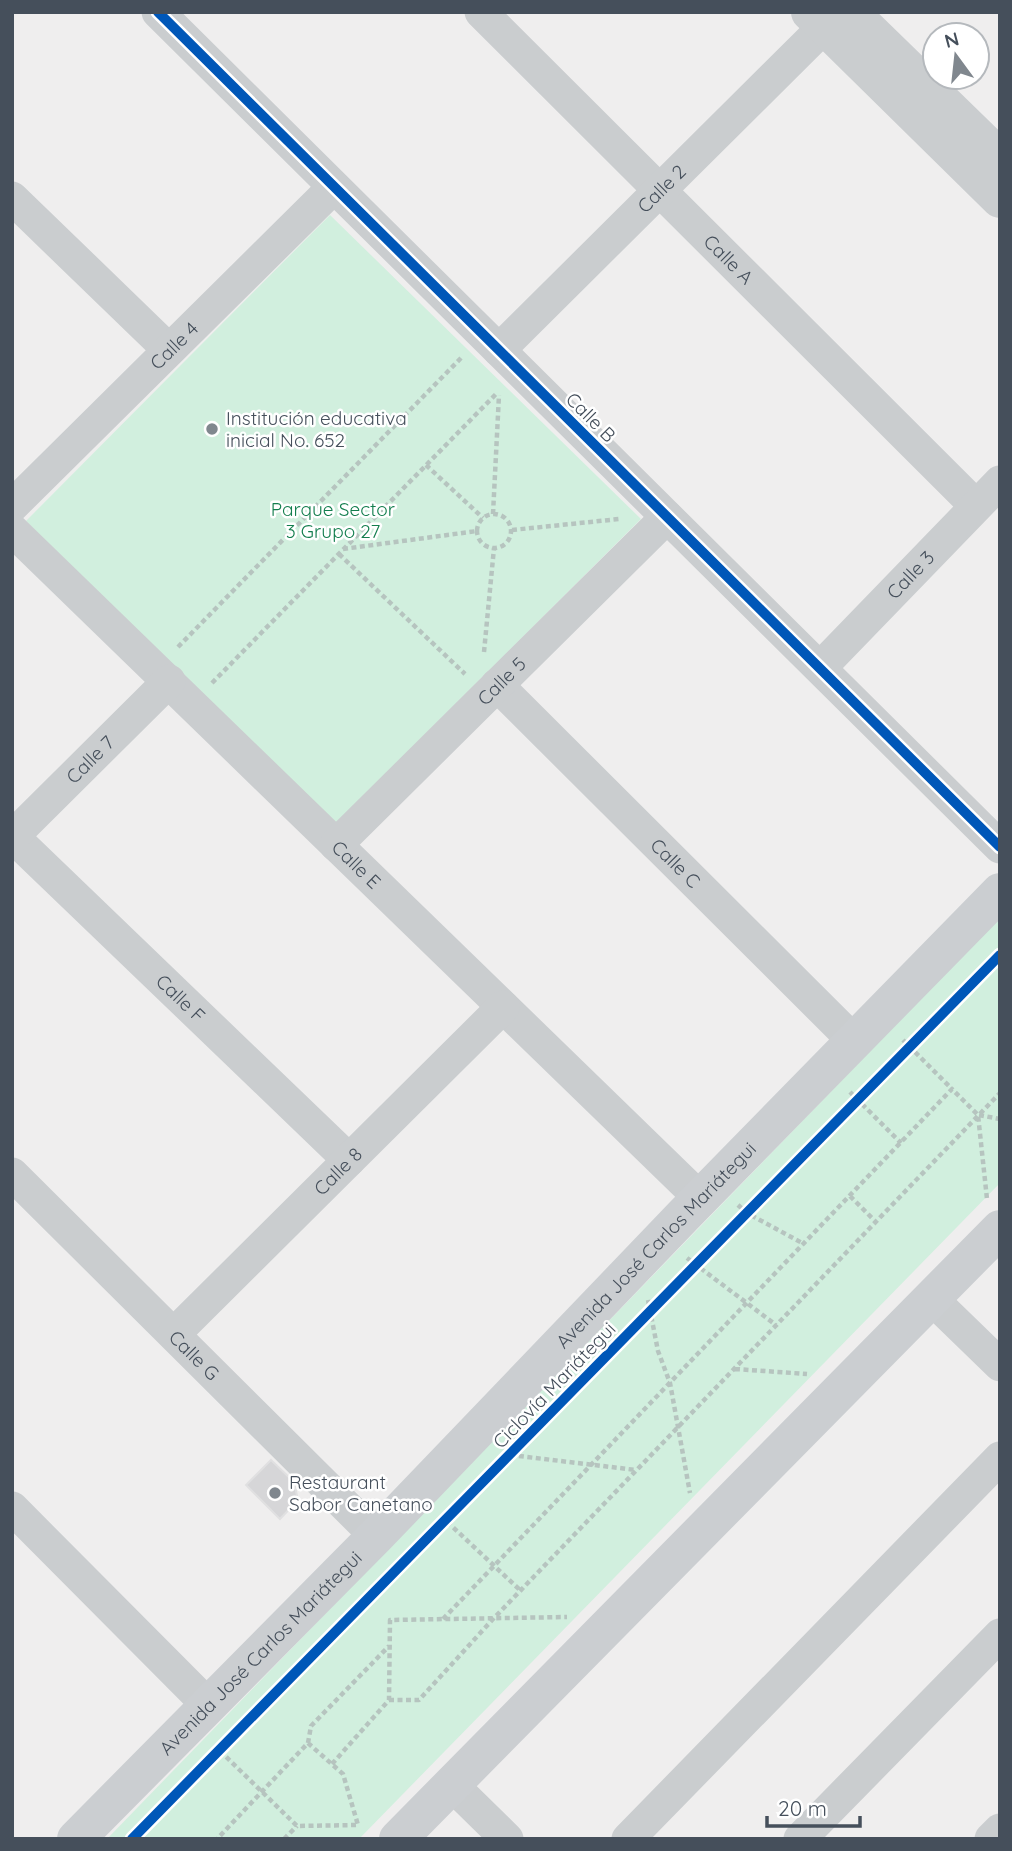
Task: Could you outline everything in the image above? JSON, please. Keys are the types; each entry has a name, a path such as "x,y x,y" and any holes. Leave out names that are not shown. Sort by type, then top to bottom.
{"main road":[{"name":"Avenida José Carlos Mariátegui","path":"76,1839 417,1494 652,1247 1000,892"},
{"path":"398,1839 995,1234"}],"street":[{"name":"Calle A","path":"481,12 976,506"},
{"name":"Calle B","path":"170,16 334,187 1000,846"},
{"name":"Calle 2","path":"491,342 659,190 828,17"},
{"path":"828,17 1000,158"},
{"path":"828,17 1000,199"},
{"name":"Calle 4","path":"12,506 334,187"},
{"path":"12,198 169,350"},
{"name":"Calle 3","path":"820,668 1000,482"},
{"name":"Calle 5","path":"336,845 485,687 667,517"},
{"name":"Calle E","path":"12,530 503,1007 707,1191"},
{"name":"Calle 7","path":"12,836 172,685"},
{"name":"Calle C","path":"485,687 866,1028"},
{"name":"Calle F","path":"12,836 349,1160"},
{"name":"Calle 8","path":"174,1334 503,1007"},
{"name":"Calle G","path":"15,1183 174,1334 376,1536"},
{"path":"932,1299 1000,1365"},
{"path":"628,1839 1000,1458"},
{"path":"12,1508 199,1714"},
{"path":"800,1839 1000,1635"},
{"path":"451,1784 507,1839"},
{"path":"991,1839 1000,1830"}],"path":[{"path":"172,685 491,342"},
{"path":"172,685 339,554 501,389 510,398"},
{"path":"493,514 499,391"},
{"path":"426,465 483,518"},
{"path":"493,514 508,520 512,530 505,545 494,548 483,544 477,531 479,522 493,514"},
{"path":"512,530 635,517 667,517"},
{"path":"344,549 477,531"},
{"path":"485,687 482,672 494,548"},
{"path":"339,554 485,687"},
{"path":"866,1028 910,1047 978,1115 1000,1119"},
{"path":"901,1056 919,1038"},
{"path":"826,1069 901,1143"},
{"path":"443,1619 952,1089"},
{"path":"849,1109 867,1091"},
{"path":"389,1700 419,1700 494,1618 1000,1093"},
{"path":"978,1115 995,1234"},
{"path":"707,1191 804,1244"},
{"path":"849,1196 876,1222"},
{"path":"738,1222 756,1204"},
{"path":"697,1536 670,1383 658,1351 650,1311 652,1247 695,1266 776,1325"},
{"path":"686,1275 703,1257"},
{"path":"734,1369 854,1378"},
{"path":"460,1449 637,1470"},
{"path":"417,1494 521,1591"},
{"path":"436,1530 455,1511"},
{"path":"332,1764 389,1700 390,1620 617,1617"},
{"path":"217,1839 309,1743 311,1726 390,1646"},
{"path":"199,1714 219,1751 297,1826 358,1825 343,1774 309,1743"},
{"path":"210,1760 228,1741"},
{"path":"285,1839 297,1826"}],"green space":[{"name":"Parque Sector 3 Grupo 27","path":"330,215 641,519 335,824 26,521"},
{"path":"1000,917 1000,1183 359,1839 107,1839"}],"building":[{"name":"Restaurant Sabor Canetano","path":"271,1460 294,1482 298,1500 280,1519 246,1485"}],"cycle path":[{"path":"158,12 1000,847"},
{"name":"Ciclovía Mariátegui","path":"132,1839 1000,955"}],"place":[{"name":"Institución educativa inicial No. 652","path":"212,429"},
{"name":"Restaurant Sabor Canetano","path":"275,1493"}]}
